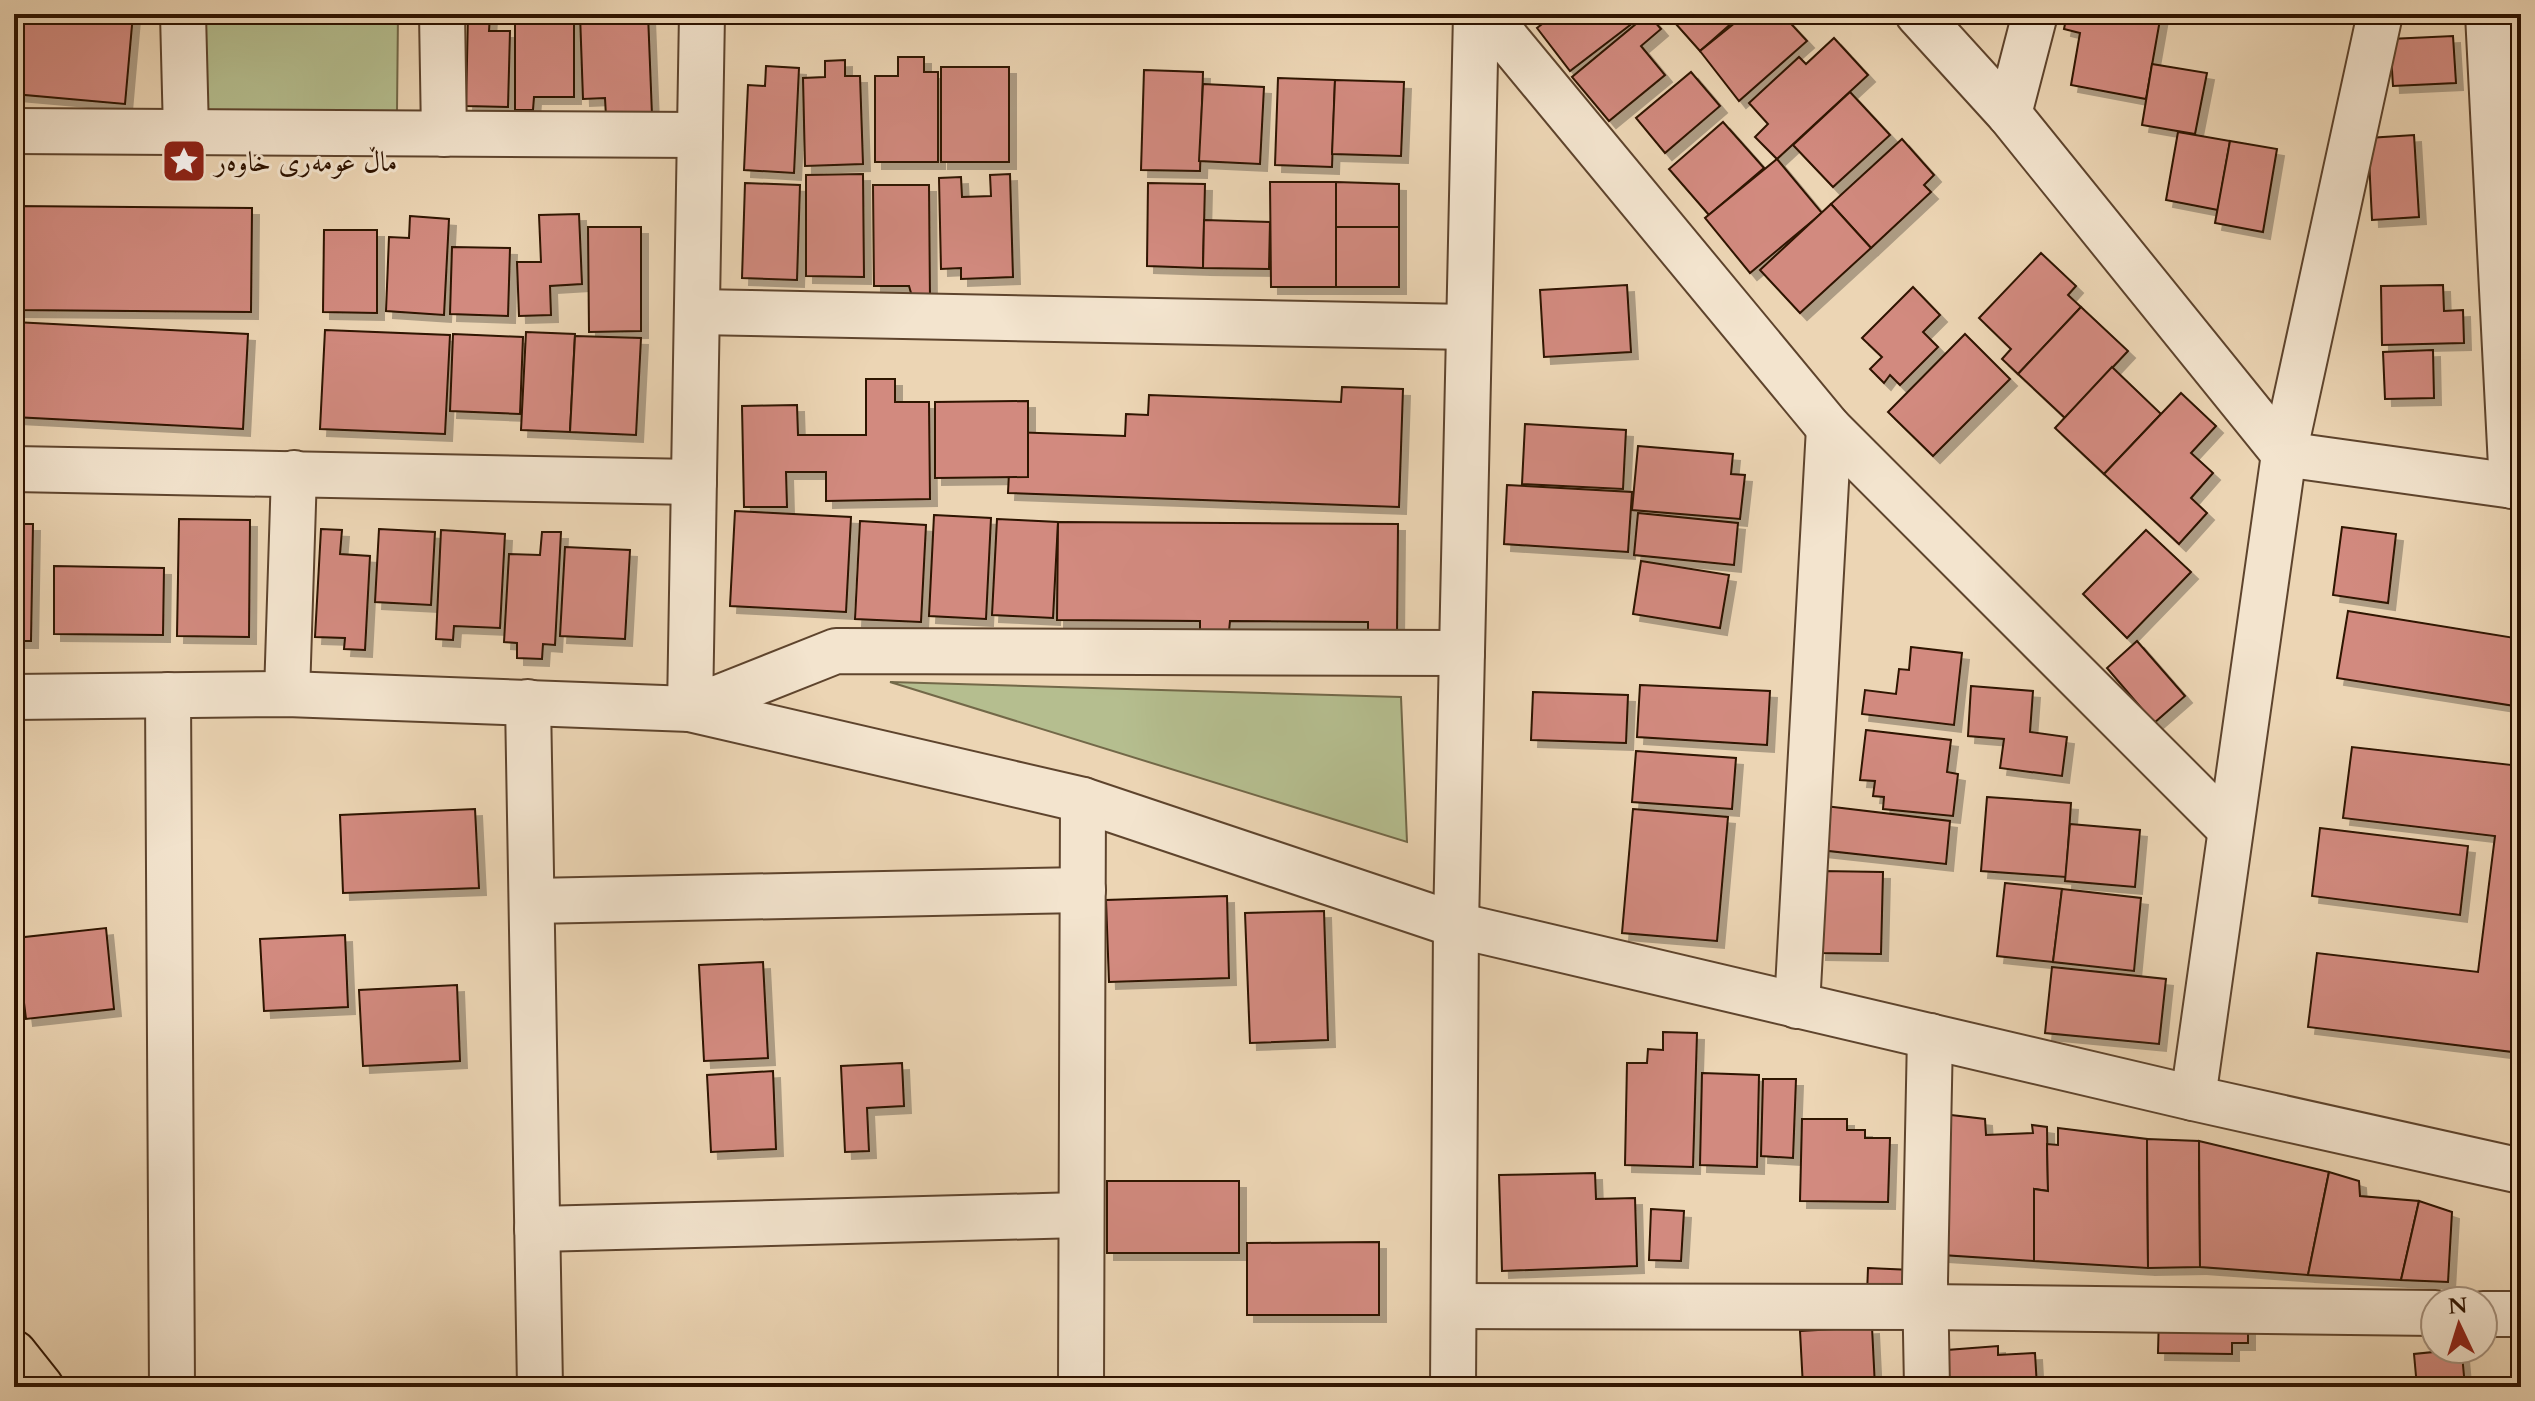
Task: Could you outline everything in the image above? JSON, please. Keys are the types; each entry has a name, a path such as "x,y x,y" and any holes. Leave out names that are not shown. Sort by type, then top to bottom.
{"main road":[{"path":"14,1353 41,1387"}],"street":[{"path":"183,14 186,132"},
{"path":"442,14 444,134"},
{"path":"690,709 702,14"},
{"path":"1453,1387 1456,925 1476,14"},
{"path":"1486,14 1829,428 2230,829"},
{"path":"1918,14 2009,114 2284,454 2516,486 2488,14"},
{"path":"2009,114 2035,14"},
{"path":"2193,1098 2284,454 2380,14"},
{"path":"14,131 700,135"},
{"path":"697,312 1469,327"},
{"path":"1797,1006 1829,428"},
{"path":"14,469 694,482"},
{"path":"287,694 294,473"},
{"path":"690,709 836,651 1462,653"},
{"path":"14,697 287,694 690,709 1083,800 1456,925 2193,1098 2521,1171"},
{"path":"168,695 172,1387"},
{"path":"528,702 540,1387"},
{"path":"1081,1387 1083,800"},
{"path":"532,901 1083,890"},
{"path":"1927,1387 1925,1307 1930,1036"},
{"path":"537,1229 1080,1215"},
{"path":"1454,1306 2419,1313"},
{"path":"2499,1314 2521,1314"}],"green space":[{"path":"199,14 398,14 397,111 198,114"},
{"path":"890,682 1401,697 1407,842"}],"building":[{"path":"14,14 133,14 125,104 14,94"},
{"path":"468,14 490,14 489,31 510,31 508,107 466,106"},
{"path":"515,14 574,14 574,97 534,97 533,110 515,110"},
{"path":"580,14 648,14 652,115 606,117 605,98 583,99"},
{"path":"1555,14 1635,14 1638,19 1570,71 1537,28"},
{"path":"1648,14 1661,29 1641,46 1665,75 1609,121 1572,77"},
{"path":"1667,14 1742,14 1700,51"},
{"path":"1746,14 1782,14 1807,41 1739,101 1700,51"},
{"path":"2067,14 2161,14 2146,99 2071,85 2080,33 2064,29"},
{"path":"2453,36 2456,83 2393,86 2390,39"},
{"path":"1834,38 1868,75 1777,159 1755,137 1768,124 1749,103 1799,57 1806,64"},
{"path":"898,57 924,57 924,72 938,72 938,162 875,162 875,76 898,76"},
{"path":"845,60 845,76 860,76 863,164 805,166 803,78 825,77 825,61"},
{"path":"2152,64 2207,73 2195,134 2142,125"},
{"path":"766,66 799,68 794,173 744,170 748,85 765,86"},
{"path":"941,67 1009,67 1009,162 941,162"},
{"path":"1144,70 1203,72 1200,171 1141,170"},
{"path":"1691,72 1720,106 1665,153 1636,118"},
{"path":"1278,78 1335,80 1332,167 1275,165"},
{"path":"1335,80 1404,82 1401,156 1332,154"},
{"path":"2521,82 2521,158 2505,159 2502,83"},
{"path":"1203,84 1264,87 1260,164 1199,161"},
{"path":"1850,92 1890,135 1833,187 1793,145"},
{"path":"1723,122 1764,168 1709,215 1669,169"},
{"path":"2178,132 2230,141 2218,210 2166,200"},
{"path":"2414,135 2419,217 2372,220 2368,138"},
{"path":"1902,139 1934,175 1924,185 1931,192 1871,248 1831,204"},
{"path":"2230,141 2277,149 2263,232 2215,223"},
{"path":"1777,159 1822,213 1750,273 1705,218"},
{"path":"863,174 864,277 806,276 806,175"},
{"path":"1010,174 1013,277 961,279 961,268 941,269 939,178 961,177 962,197 991,196 990,175"},
{"path":"1270,182 1336,182 1336,287 1271,287"},
{"path":"1336,182 1399,184 1399,227 1336,227"},
{"path":"745,183 800,185 797,280 742,278"},
{"path":"1148,183 1205,184 1203,268 1147,266"},
{"path":"873,185 929,185 930,300 913,300 909,286 874,286"},
{"path":"1831,204 1871,248 1800,313 1760,270"},
{"path":"14,206 252,208 251,312 14,310"},
{"path":"579,214 582,284 550,286 551,315 519,316 517,262 541,262 539,215"},
{"path":"410,216 449,219 444,315 386,311 389,237 409,238"},
{"path":"1204,220 1270,222 1269,269 1203,268"},
{"path":"588,227 641,227 641,331 589,332"},
{"path":"1336,227 1399,227 1399,287 1336,287"},
{"path":"324,230 377,230 377,313 323,312"},
{"path":"452,247 510,248 508,316 450,314"},
{"path":"2041,253 2076,286 2068,295 2081,307 2018,374 2002,359 2011,349 1979,318"},
{"path":"1627,285 1631,352 1544,357 1540,290"},
{"path":"2443,285 2444,311 2463,310 2464,343 2382,345 2381,286"},
{"path":"1913,287 1940,315 1923,332 1938,347 1900,385 1890,375 1884,383 1870,369 1882,357 1862,338"},
{"path":"2081,307 2128,351 2065,418 2018,374"},
{"path":"14,322 248,334 243,429 14,417"},
{"path":"325,330 450,335 445,434 320,429"},
{"path":"526,332 575,334 570,432 521,430"},
{"path":"453,334 523,337 520,414 450,411"},
{"path":"1965,334 2010,379 1933,456 1888,412"},
{"path":"575,336 641,338 636,435 570,432"},
{"path":"2433,350 2434,398 2385,399 2383,352"},
{"path":"2112,367 2161,414 2104,474 2055,428"},
{"path":"866,379 895,379 895,402 929,402 930,499 826,501 826,472 786,472 787,507 744,507 742,406 797,405 798,435 866,435"},
{"path":"1342,387 1403,389 1399,507 1008,493 1011,432 1125,436 1126,414 1148,415 1149,395 1341,402"},
{"path":"2181,393 2216,426 2191,453 2213,473 2191,498 2207,513 2179,544 2104,474"},
{"path":"1028,401 1028,477 935,478 935,402"},
{"path":"1525,424 1626,430 1623,489 1522,484"},
{"path":"1638,446 1733,454 1731,474 1745,475 1740,519 1632,510"},
{"path":"1507,485 1632,492 1628,552 1504,544"},
{"path":"735,511 851,517 846,612 730,606"},
{"path":"1638,513 1738,523 1734,565 1634,555"},
{"path":"934,515 991,518 986,619 929,616"},
{"path":"179,519 250,520 249,637 177,636"},
{"path":"997,519 1058,522 1053,618 992,615"},
{"path":"860,521 926,525 921,622 855,619"},
{"path":"1058,522 1398,524 1397,636 1368,636 1368,622 1230,621 1229,631 1200,631 1200,621 1057,620"},
{"path":"14,524 33,524 31,641 14,641"},
{"path":"2342,527 2396,534 2388,603 2333,595"},
{"path":"321,529 342,530 340,554 370,556 365,650 344,649 345,638 315,637"},
{"path":"379,529 435,532 431,605 375,602"},
{"path":"441,530 505,534 500,628 454,626 453,640 436,639"},
{"path":"2146,530 2191,572 2127,638 2083,594"},
{"path":"542,532 561,532 555,645 543,644 542,659 517,658 517,643 504,642 509,554 540,555"},
{"path":"565,547 630,550 625,639 560,636"},
{"path":"1641,561 1729,575 1720,628 1633,614"},
{"path":"54,566 164,568 163,635 54,634"},
{"path":"2348,611 2521,639 2521,707 2337,678"},
{"path":"2137,641 2185,696 2154,723 2107,668"},
{"path":"1911,647 1962,653 1954,725 1862,714 1865,690 1896,694 1899,669 1909,670"},
{"path":"1640,685 1770,691 1767,745 1637,737"},
{"path":"1971,686 2033,691 2030,732 2067,737 2062,776 2000,768 2004,739 1968,736"},
{"path":"1533,692 1628,695 1626,743 1531,740"},
{"path":"2515,725 2521,726 2521,1053 2308,1027 2317,953 2478,972 2495,836 2343,818 2352,747 2511,765"},
{"path":"1866,730 1951,740 1947,772 1958,774 1953,816 1883,809 1884,797 1873,796 1875,781 1860,780"},
{"path":"1636,751 1736,758 1732,809 1632,802"},
{"path":"1987,797 2071,803 2066,877 1981,871"},
{"path":"1825,806 1950,821 1946,864 1820,850"},
{"path":"475,809 479,888 343,893 340,815"},
{"path":"1633,809 1728,817 1717,941 1622,933"},
{"path":"2070,824 2140,830 2135,887 2065,881"},
{"path":"2320,828 2468,846 2460,915 2312,896"},
{"path":"1821,871 1883,872 1881,954 1819,953"},
{"path":"2005,883 2062,889 2053,962 1997,956"},
{"path":"2062,889 2141,898 2134,971 2053,962"},
{"path":"1227,896 1229,978 1109,982 1106,900"},
{"path":"1324,911 1328,1040 1250,1043 1245,913"},
{"path":"106,928 114,1009 26,1019 16,938"},
{"path":"345,935 348,1007 264,1011 260,939"},
{"path":"763,962 768,1058 704,1061 699,965"},
{"path":"2052,967 2166,979 2159,1044 2045,1033"},
{"path":"457,985 460,1061 363,1066 359,990"},
{"path":"1663,1032 1697,1033 1693,1167 1625,1165 1627,1063 1647,1063 1648,1049 1663,1050"},
{"path":"902,1063 904,1106 867,1108 869,1151 845,1152 841,1066"},
{"path":"773,1071 776,1149 711,1152 707,1075"},
{"path":"1702,1073 1759,1075 1757,1167 1700,1165"},
{"path":"1763,1079 1796,1079 1793,1158 1761,1156"},
{"path":"1951,1115 1985,1119 1986,1135 2033,1133 2032,1125 2047,1127 2048,1191 2034,1189 2034,1261 1942,1255"},
{"path":"1802,1119 1847,1119 1847,1130 1865,1130 1865,1138 1890,1138 1888,1202 1800,1201"},
{"path":"2058,1128 2147,1139 2148,1268 2034,1261 2034,1189 2048,1191 2047,1144 2058,1145"},
{"path":"2147,1139 2199,1141 2200,1267 2148,1268"},
{"path":"2199,1141 2329,1172 2308,1275 2200,1267"},
{"path":"2329,1172 2359,1181 2360,1196 2419,1201 2401,1280 2308,1275"},
{"path":"1595,1173 1596,1199 1635,1198 1637,1266 1502,1271 1499,1175"},
{"path":"1107,1181 1239,1181 1239,1253 1107,1253"},
{"path":"2419,1201 2452,1212 2448,1282 2401,1280"},
{"path":"1651,1209 1684,1211 1681,1261 1649,1260"},
{"path":"1379,1242 1379,1315 1247,1315 1247,1243"},
{"path":"1868,1268 1912,1270 1911,1296 1867,1294"},
{"path":"2159,1314 2248,1316 2248,1343 2232,1343 2232,1354 2158,1353"},
{"path":"1872,1327 1875,1387 1803,1387 1800,1331"},
{"path":"1998,1346 1998,1355 2035,1353 2037,1387 1950,1387 1947,1350"},
{"path":"2419,1353 2419,1365 2463,1365 2465,1387 2417,1387 2414,1354"},
{"path":"1108,1378 1240,1378 1240,1387 1108,1387"}],"place":[{"name":"ماڵ عومەری خاوەر","path":"184,161"}]}
